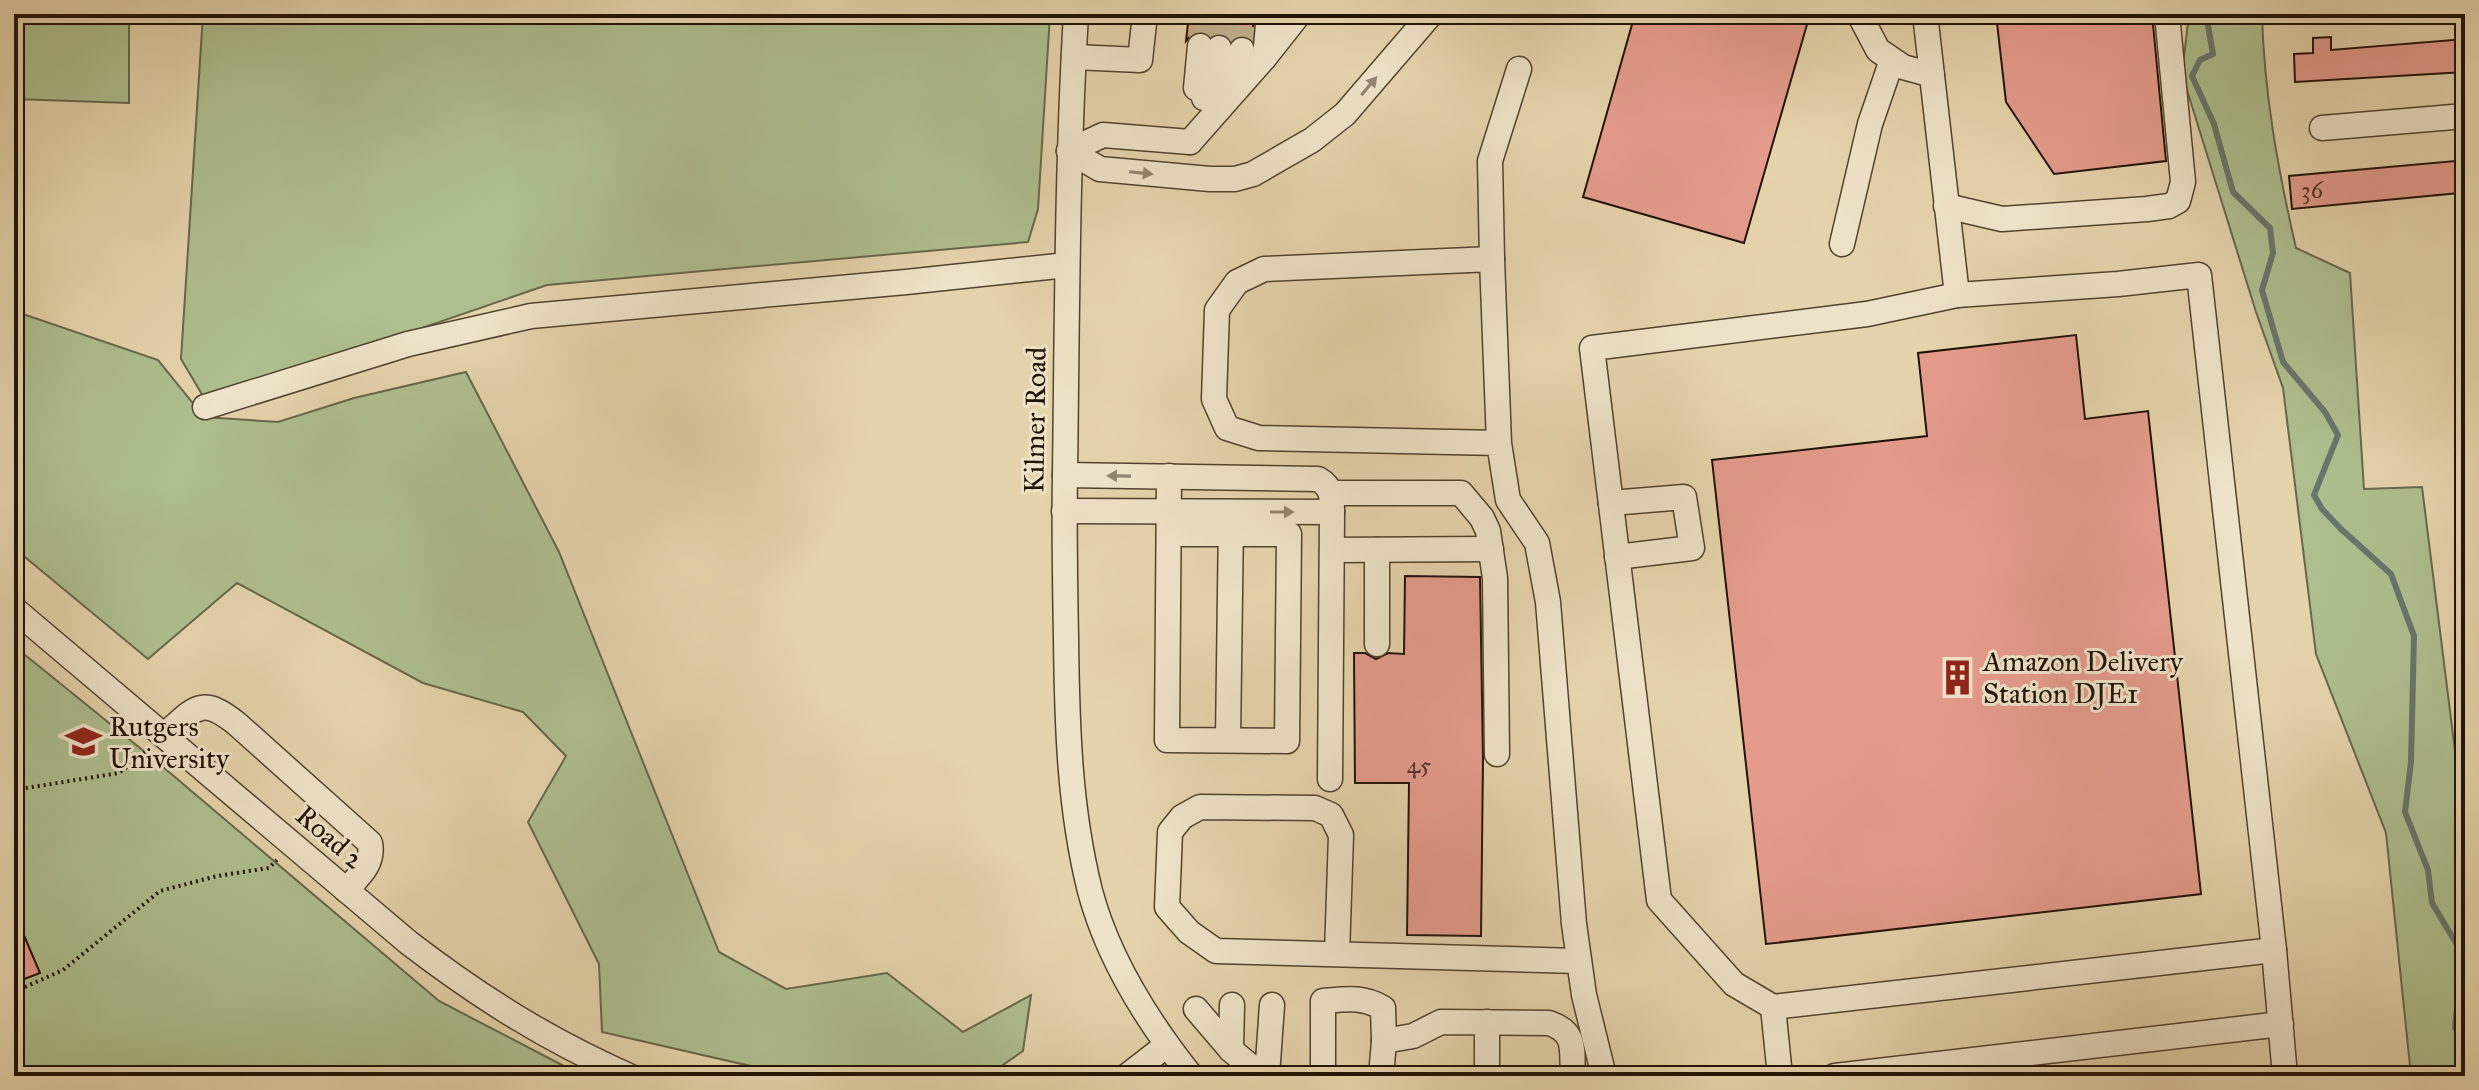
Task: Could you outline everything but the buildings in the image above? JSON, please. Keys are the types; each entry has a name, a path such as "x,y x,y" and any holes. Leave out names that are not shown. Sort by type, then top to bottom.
{"street":[{"name":"Kilmer Road","path":"1076,14 1069,151 1064,511 1068,756 1077,827 1090,892 1102,929 1127,981 1167,1045 1191,1076"},
{"path":"1074,57 1140,60 1145,14"},
{"path":"1190,142 1232,50 1269,14"},
{"path":"1190,142 1232,50 1284,14"},
{"path":"1232,50 1299,14"},
{"path":"1069,151 1100,169 1210,179 1235,179 1253,174 1312,140 1345,114 1431,14"},
{"path":"1859,14 1878,50 1903,67 1932,75"},
{"path":"1925,14 1957,295"},
{"path":"1946,206 2002,219 2147,209 2169,206 2178,201 2183,182 2167,14"},
{"path":"1842,244 1870,124 1892,60"},
{"path":"1519,69 1490,161 1499,443 1508,500 1537,543 1548,602 1579,961 1604,1076"},
{"path":"2322,128 2465,116"},
{"path":"1069,151 1103,135 1190,142"},
{"path":"1492,259 1264,269 1237,282 1217,310 1214,399 1227,428 1259,438 1499,443"},
{"path":"205,407 408,344 531,316 1067,265"},
{"path":"2274,950 1773,1007 1734,984 1659,900 1592,348 1867,314 1957,295 2199,275 2274,950 2285,1076"},
{"path":"1065,475 1318,479 1326,484 1332,502 1330,779"},
{"path":"1064,511 1169,522 1231,523 1289,534 1287,741 1167,740 1169,522 1169,476"},
{"path":"1228,739 1231,478"},
{"path":"1231,523 1332,502 1461,493 1482,518 1491,549 1495,578 1497,754"},
{"path":"1611,503 1684,497 1692,548 1617,557"},
{"path":"1332,550 1491,549"},
{"path":"1377,550 1377,644"},
{"name":"Road 2","path":"14,609 346,890 470,990 528,1026 629,1076"},
{"path":"165,735 193,709 206,705 220,710 237,724 370,843 372,853 368,864 346,890"},
{"path":"1337,954 1341,835 1331,815 1315,808 1200,807 1182,817 1170,832 1167,907 1189,932 1216,951 1579,961"},
{"path":"1323,1076 1323,1001 1358,998 1372,1001 1383,1008 1381,1076"},
{"path":"1231,1050 1232,1005"},
{"path":"1265,1076 1272,1005"},
{"path":"1773,1007 1780,1076"},
{"path":"1196,1009 1231,1050 1265,1076"},
{"path":"1384,1041 1413,1036 1441,1022 1549,1023 1563,1028 1570,1038 1573,1076"},
{"path":"1487,1022 1487,1076"},
{"path":"1835,1076 2281,1024"},
{"path":"1127,1076 1167,1045"}],"path":[{"path":"14,790 119,773 165,735"},
{"path":"14,992 63,970 160,891 217,876 269,868 292,844"}],"green space":[{"path":"203,14 1050,14 1038,209 1028,242 547,285 387,340 203,396 181,359"},
{"path":"2189,14 2262,14 2273,131 2296,248 2350,273 2364,489 2422,487 2465,831 2465,1076 2411,1076 2386,833 2316,654 2283,388 2256,312 2182,74"},
{"path":"14,16 129,21 129,103 14,99"},
{"path":"14,311 158,360 204,417 278,422 354,398 466,372 559,552 719,952 786,989 887,973 963,1032 1031,995 1023,1051 987,1076 794,1076 602,1032 599,964 528,822 566,756 523,712 423,683 237,583 148,659 14,548"},
{"name":"Rutgers University","path":"14,646 156,761 439,1001 583,1076 14,1076"}],"waterway":[{"path":"2206,14 2213,54 2200,60 2192,76 2214,124 2233,192 2270,228 2273,253 2262,290 2283,362 2325,412 2338,435 2314,495 2322,509 2341,529 2391,574 2414,636 2411,762 2405,812 2428,870 2432,903 2462,953 2455,1028 2465,1038"}],"tunnel":[{"path":"1200,46 1204,14"},
{"path":"1219,48 1223,14"},
{"path":"1242,50 1246,14"}],"place":[{"name":"Amazon Delivery Station DJE1","path":"1957,677"},
{"name":"Rutgers University","path":"83,742"}]}
